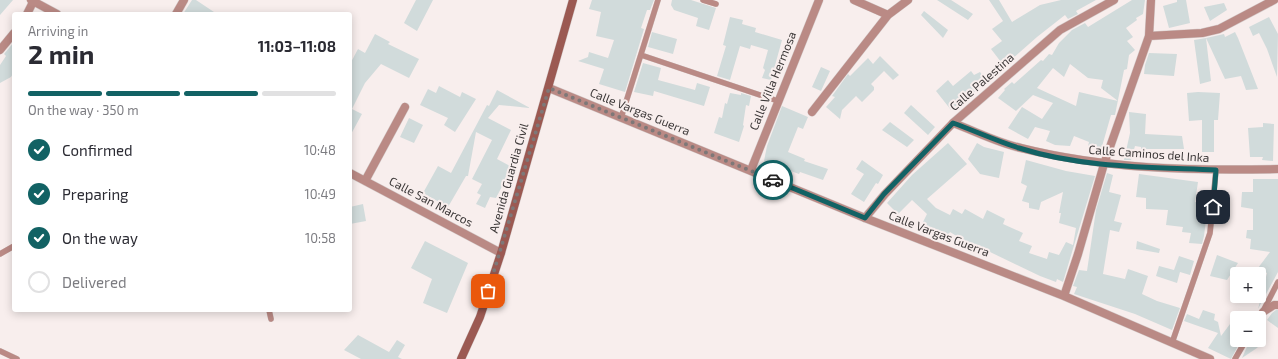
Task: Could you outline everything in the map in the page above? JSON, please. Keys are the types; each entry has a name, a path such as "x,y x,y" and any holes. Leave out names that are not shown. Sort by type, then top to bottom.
{"main road":[{"name":"Avenida Guardia Civil","path":"461,359 480,317 501,253 573,0"}],"street":[{"path":"177,12 184,0"},
{"name":"Calle Villa Hermosa","path":"751,170 819,0"},
{"path":"854,0 888,15"},
{"path":"812,112 888,15 908,0"},
{"name":"Calle Palestina","path":"865,218 884,194 953,123 1060,30 1114,0"},
{"path":"1064,296 1078,254 1104,164 1149,36 1151,0"},
{"path":"1149,36 1202,33 1219,29 1274,0"},
{"path":"28,12 33,1 53,12"},
{"path":"0,50 12,35"},
{"name":"Calle Vargas Guerra","path":"549,88 865,218 1064,296 1210,359"},
{"path":"365,181 405,107"},
{"name":"Calle Caminos del Inka","path":"953,123 1019,148 1104,164 1216,170 1278,169"},
{"name":"Calle San Marcos","path":"352,174 501,253"},
{"path":"1266,311 1274,305 1278,305"}],"lane":[{"path":"621,118 658,0"},
{"path":"703,0 716,4"},
{"path":"641,55 778,101"},
{"path":"1172,342 1210,233 1216,170"},
{"path":"0,254 12,247"},
{"path":"1263,311 1278,282"},
{"path":"269,312 271,319"},
{"path":"1235,359 1242,347"},
{"path":"0,351 17,359"}],"building":[{"path":"0,0 13,0 0,15"},
{"path":"192,0 196,0 214,12 184,12"},
{"path":"416,0 433,0 417,31 404,23"},
{"path":"592,0 654,0 650,10 647,10 641,28 644,29 625,92 599,84 604,69 578,61 588,57 589,52 608,58 614,40 596,36 601,12 589,9"},
{"path":"672,0 691,0 716,8 709,30 696,26 698,18 674,10 671,5"},
{"path":"937,0 951,0 973,14 968,20"},
{"path":"989,0 999,0 1012,22 1040,5 1061,0 1096,0 1076,11 1078,14 1068,19 1065,15 1004,66 991,49 1002,41 992,29 1003,21"},
{"path":"1132,0 1145,0 1143,14 1136,18 1137,20 1126,28 1133,37 1127,41 1135,50 1129,55 1127,69 1124,70 1118,101 1115,115 1111,115 1101,150 1088,146 1089,142 1074,136 1070,146 1055,145 1046,141 1050,131 1035,127 1028,139 1008,128 1022,107 1042,119 1053,103 1033,95 1016,111 998,98 1005,90 1004,89 1012,82 1014,84 1041,60 1043,61 1049,54 1052,55 1059,43 1072,30 1085,23 1088,27","holes":["1070,64 1088,78 1103,80 1101,88 1118,101 1079,92 1076,106 1037,88 1053,68 1064,77"]},
{"path":"1177,0 1186,0 1190,23 1169,28 1163,6 1177,2"},
{"path":"1224,3 1227,10 1210,21 1204,7"},
{"path":"924,11 948,30 943,38 921,15"},
{"path":"730,17 743,20 742,24 756,28 755,32 782,40 771,80 762,78 765,70 763,68 768,50 751,45 750,49 740,46 730,80 717,76 726,46 723,45"},
{"path":"1269,17 1278,34 1277,77 1267,49 1259,33 1253,36 1249,27"},
{"path":"652,32 677,39 673,54 648,47"},
{"path":"1235,32 1258,89 1246,90 1241,76 1225,79 1206,38 1224,34 1225,37"},
{"path":"375,34 390,42 388,44 419,59 409,78 381,64 365,83 352,109 352,60 358,49 365,53"},
{"path":"1206,38 1211,81 1200,84 1194,40"},
{"path":"12,44 12,75 0,83 0,65 6,56 4,54"},
{"path":"1149,53 1177,54 1174,76 1144,74"},
{"path":"880,56 899,75 893,80 884,71 871,84 874,87 874,90 862,102 856,96 842,110 840,119 826,107 835,97 832,96 848,74 850,76 868,58 873,64"},
{"path":"643,63 661,68 658,80 695,90 697,83 710,87 704,106 654,91 653,96 634,92"},
{"path":"821,67 830,71 821,91 812,87"},
{"path":"971,71 974,75 980,72 987,81 951,110 936,91 948,80 953,86"},
{"path":"439,86 460,97 462,92 476,99 455,132 444,125 448,118 420,105 428,89 436,93"},
{"path":"497,90 530,108 499,105 488,118 511,130 497,159 512,167 496,198 490,197 485,208 476,204 481,195 477,193 482,184 472,179 492,140 476,132 468,176 466,176 448,207 423,193 438,166 451,173 487,105 489,106"},
{"path":"730,93 741,95 741,93 751,96 749,106 746,105 744,126 739,142 714,133 719,117 722,118 725,103 727,104"},
{"path":"1187,93 1220,93 1218,120 1214,120 1214,152 1202,152 1202,120 1189,121"},
{"path":"911,105 935,127 928,135 904,113"},
{"path":"782,106 808,117 803,129 798,127 788,152 805,159 804,161 828,169 823,180 800,172 799,174 764,161 767,146"},
{"path":"352,109 362,114 352,132"},
{"path":"1129,112 1146,114 1145,134 1182,136 1184,149 1141,149 1141,147 1135,146 1131,160 1124,160 1130,133"},
{"path":"409,118 423,125 414,143 400,137"},
{"path":"890,122 914,140 907,147 882,130"},
{"path":"1263,123 1274,124 1273,161 1262,160 1263,157 1250,157 1248,128 1263,127"},
{"path":"948,143 967,164 927,199 936,208 950,215 953,209 962,214 965,209 983,219 987,210 1005,219 1003,224 1023,233 1019,241 1032,246 1029,253 1047,259 1049,252 1059,255 1066,242 1073,245 1076,228 1059,223 1061,213 1059,213 1063,192 1041,202 1039,210 1029,208 1029,203 1022,201 1027,186 1021,183 1026,160 1066,171 1095,176 1063,282 1057,279 1056,282 1040,276 990,252 987,258 969,249 971,245 950,232 947,237 938,233 936,236 927,232 928,229 921,226 927,214 912,200 898,214 887,203 912,175"},
{"path":"977,143 984,147 1004,152 999,178 980,174 968,159"},
{"path":"862,160 883,175 864,202 851,194 864,174 856,169"},
{"path":"1107,173 1113,175 1109,192 1121,195 1114,221 1122,223 1119,232 1110,230 1103,274 1125,279 1128,269 1148,276 1142,294 1157,301 1180,308 1172,330 1135,314 1074,294 1077,287 1073,286 1079,270 1087,271 1096,210"},
{"path":"1139,174 1198,182 1195,202 1208,204 1202,244 1189,243 1191,233 1182,232 1183,227 1166,225 1168,210 1146,209 1146,198 1136,197"},
{"path":"1253,179 1278,179 1278,272 1266,294 1266,267 1259,267 1270,252 1250,249 1251,239 1246,238 1247,230 1253,230 1253,209 1241,207 1242,192 1253,192"},
{"path":"363,204 366,221 352,224 352,207"},
{"path":"425,241 468,263 447,313 423,303 432,279 411,268"},
{"path":"1137,241 1160,249 1159,253 1136,249"},
{"path":"1217,255 1238,263 1235,267 1230,267 1230,275 1227,280 1210,276"},
{"path":"1179,256 1194,261 1190,275 1180,272 1177,283 1156,276 1159,266 1174,270"},
{"path":"1203,310 1215,314 1214,320 1218,322 1221,336 1230,324 1230,347 1237,347 1231,359 1208,348 1218,333 1184,321 1187,314 1199,319"},
{"path":"1276,310 1278,310 1278,328 1267,320"},
{"path":"358,335 389,352 397,340 405,345 398,357 402,359 361,359 344,350"},
{"path":"1247,347 1258,347 1257,348 1242,358"}],"way so far":[{"path":"488,291 501,253 543,102 549,88 773,180"}],"route":[{"path":"773,180 865,218 884,194 953,123 1019,148 1058,157 1104,164 1216,170 1213,207"}]}
